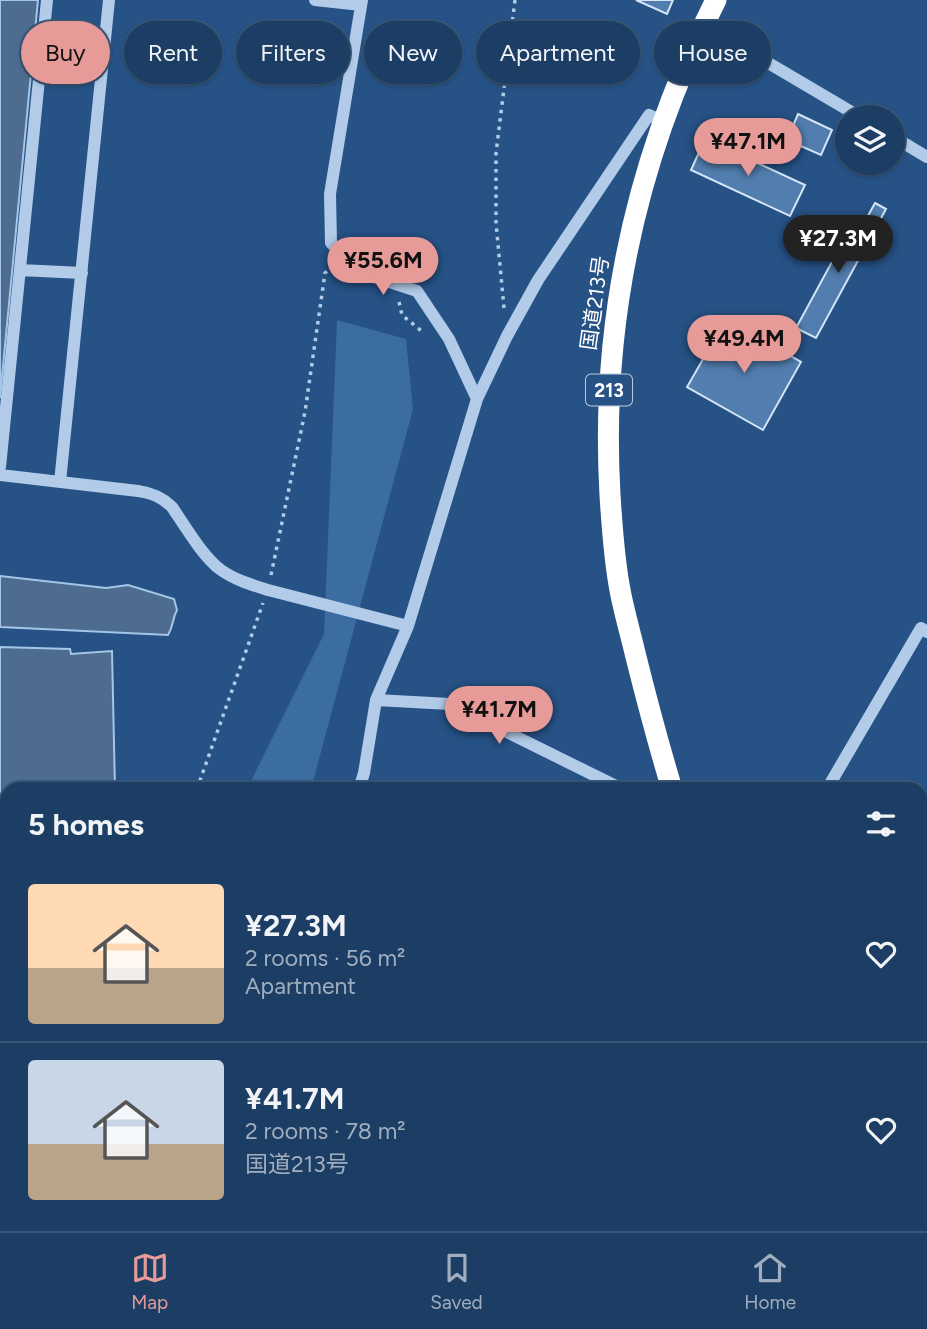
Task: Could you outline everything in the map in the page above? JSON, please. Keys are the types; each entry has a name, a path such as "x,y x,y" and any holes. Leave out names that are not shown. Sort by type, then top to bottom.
{"highway":[{"name":"国道213号","path":"706,21 716,0"},
{"name":"国道213号","path":"671,782 650,714 620,589 613,535 608,398 618,298 639,199 678,84"}],"street":[{"path":"0,467 47,0"},
{"path":"61,482 109,0"},
{"path":"315,0 361,2 330,194 331,243 362,273 417,291 449,339 477,399"},
{"path":"771,64 840,105"},
{"path":"361,782 376,700 408,625 477,399 538,280 649,115 663,121"},
{"path":"905,144 927,157"},
{"path":"20,270 82,273"},
{"path":"0,475 138,491 156,496 172,507 213,564 231,576 268,590 408,625"},
{"path":"831,782 921,628 927,632"},
{"path":"376,700 450,704 608,782"}],"path":[{"path":"507,336 496,223 496,153 515,0"},
{"path":"199,782 268,590 305,412 325,273 331,266 341,272"},
{"path":"398,292 402,315 433,340"}],"shaded area":[{"path":"0,0 38,0 36,21 21,21 21,84 30,84 0,398"},
{"path":"337,320 406,339 413,409 313,782 250,782 324,634"},
{"path":"0,576 106,588 128,585 174,599 177,610 168,635 0,627"},
{"path":"0,647 70,649 71,654 112,651 115,782 0,782"}],"building":[{"path":"636,0 673,0 667,14"},
{"path":"798,114 832,130 821,155 787,140"},
{"path":"705,139 805,185 790,216 691,170"},
{"path":"875,203 886,209 816,338 796,328 846,236 854,241"},
{"path":"726,319 801,362 763,430 687,387"}]}
